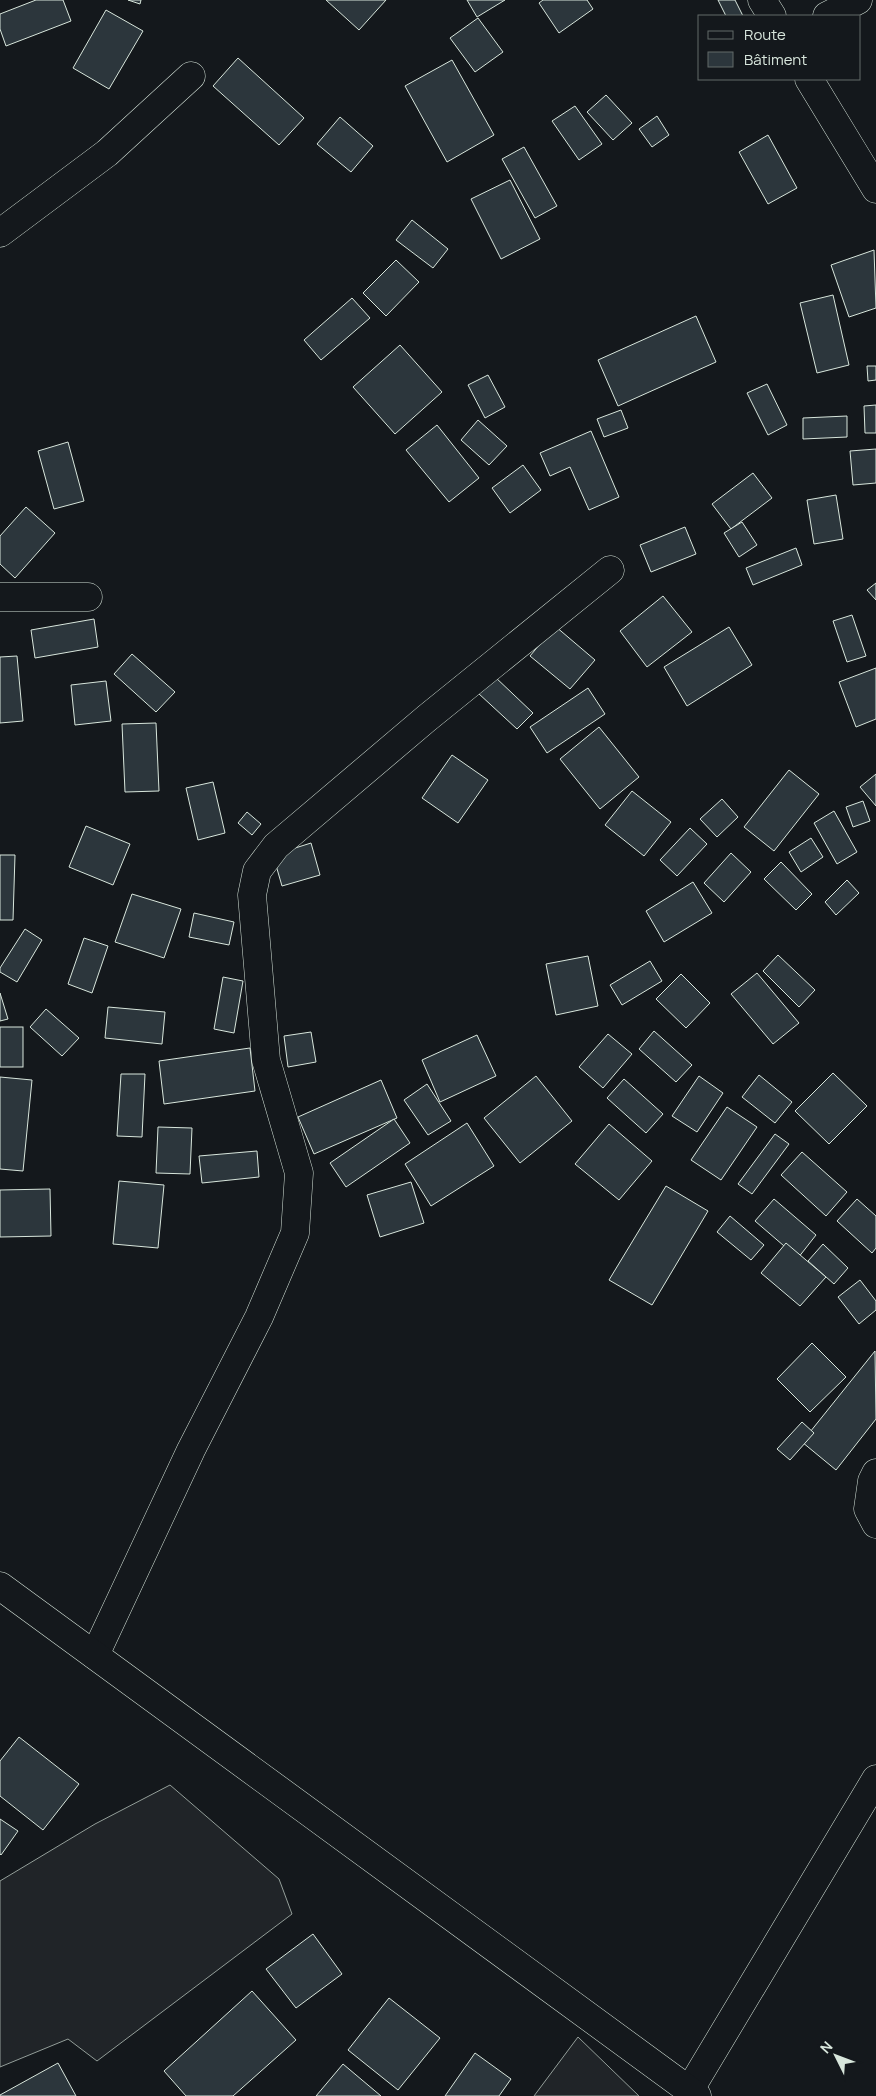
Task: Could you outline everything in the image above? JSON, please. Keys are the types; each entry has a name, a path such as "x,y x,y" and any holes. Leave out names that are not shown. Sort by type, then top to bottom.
{"street":[{"path":"762,0 771,15"},
{"path":"829,15 858,0"},
{"path":"0,234 107,153 191,76"},
{"path":"810,80 876,189"},
{"path":"95,1655 191,1450 259,1317 295,1233 299,1173 266,1060 252,895 256,871 276,846 427,718 610,570"},
{"path":"0,597 88,597"},
{"path":"876,1473 872,1481 868,1509 876,1524"},
{"path":"0,1586 693,2093 876,1779"}],"shaded area":[{"path":"170,1785 279,1879 292,1914 97,2061 68,2039 0,2067 0,1881 95,1824"},
{"path":"578,2037 639,2096 534,2096"}],"building":[{"path":"36,0 63,0 71,21 6,46 0,29 0,14"},
{"path":"128,0 141,0 140,4"},
{"path":"326,0 386,0 359,30"},
{"path":"467,0 505,0 477,17"},
{"path":"543,0 587,0 593,9 559,33 539,3"},
{"path":"718,0 735,0 742,15 726,15"},
{"path":"106,10 143,31 109,89 73,68"},
{"path":"478,18 503,52 475,72 450,38"},
{"path":"238,58 304,118 279,145 213,86"},
{"path":"452,60 494,135 447,162 405,86"},
{"path":"606,95 632,123 613,140 587,112"},
{"path":"575,106 602,144 579,160 552,121"},
{"path":"657,116 669,135 652,147 639,129"},
{"path":"340,117 373,146 351,172 317,144"},
{"path":"768,135 797,188 768,204 739,152"},
{"path":"524,147 557,206 535,218 502,159"},
{"path":"510,180 540,239 501,259 471,199"},
{"path":"412,220 448,249 433,268 396,240"},
{"path":"874,250 876,308 849,317 831,265"},
{"path":"396,260 419,282 386,316 363,293"},
{"path":"833,295 849,365 817,373 800,303"},
{"path":"352,298 370,318 321,360 304,340"},
{"path":"696,316 716,362 618,406 598,360"},
{"path":"400,345 442,392 395,434 353,387"},
{"path":"867,366 876,366 876,380 868,381"},
{"path":"488,375 505,407 485,418 468,385"},
{"path":"767,384 787,425 768,435 747,393"},
{"path":"876,405 876,433 865,433 864,406"},
{"path":"621,410 628,428 604,437 597,419"},
{"path":"847,416 847,437 803,439 803,418"},
{"path":"478,420 507,446 489,465 461,440"},
{"path":"437,425 479,478 449,502 406,450"},
{"path":"591,431 619,497 589,510 570,467 550,476 540,453"},
{"path":"68,442 84,501 54,509 38,451"},
{"path":"876,449 876,483 853,485 850,451"},
{"path":"523,465 541,490 510,513 492,488"},
{"path":"753,473 772,498 731,529 712,504"},
{"path":"836,495 843,539 814,544 807,500"},
{"path":"26,507 55,533 15,578 0,564 0,536"},
{"path":"742,522 757,545 739,557 724,533"},
{"path":"685,527 696,554 651,572 640,545"},
{"path":"796,548 802,565 753,585 746,568"},
{"path":"876,583 876,600 867,590"},
{"path":"663,596 692,632 647,667 620,631"},
{"path":"852,615 866,656 847,662 833,621"},
{"path":"94,619 98,647 35,658 31,630"},
{"path":"555,626 595,660 570,689 530,656"},
{"path":"729,627 752,665 687,706 664,667"},
{"path":"132,654 175,692 156,712 114,674"},
{"path":"17,656 23,721 0,723 0,657"},
{"path":"876,668 876,719 856,727 839,682"},
{"path":"494,676 533,713 517,729 478,693"},
{"path":"106,681 111,721 75,725 71,685"},
{"path":"588,688 605,714 547,753 530,727"},
{"path":"156,723 159,791 125,792 122,724"},
{"path":"599,727 639,777 600,809 560,759"},
{"path":"452,755 488,780 458,823 422,798"},
{"path":"789,770 819,794 774,851 744,827"},
{"path":"876,774 876,806 860,787"},
{"path":"213,782 225,833 198,840 186,788"},
{"path":"632,791 671,822 644,856 605,825"},
{"path":"722,799 738,817 717,837 700,819"},
{"path":"863,801 870,821 853,827 846,807"},
{"path":"834,811 857,852 837,864 814,823"},
{"path":"247,812 261,824 252,835 238,823"},
{"path":"86,826 130,844 113,885 69,867"},
{"path":"690,828 707,844 677,876 660,860"},
{"path":"811,838 823,857 801,872 789,852"},
{"path":"311,843 320,875 282,886 273,855"},
{"path":"731,853 751,872 724,902 704,883"},
{"path":"0,855 15,855 13,920 0,920"},
{"path":"781,862 812,894 796,910 764,879"},
{"path":"847,880 859,893 836,915 825,902"},
{"path":"693,882 712,913 664,942 646,911"},
{"path":"132,894 181,909 164,958 115,942"},
{"path":"194,913 234,922 229,945 189,937"},
{"path":"25,929 42,940 17,982 0,972 0,968"},
{"path":"84,938 108,946 92,993 68,984"},
{"path":"778,955 815,990 799,1007 763,971"},
{"path":"588,956 598,1006 556,1015 546,964"},
{"path":"650,961 662,981 622,1005 610,985"},
{"path":"757,973 799,1023 773,1044 731,994"},
{"path":"681,974 710,1003 686,1028 656,999"},
{"path":"223,977 243,981 234,1033 214,1029"},
{"path":"0,993 8,1019 0,1021"},
{"path":"108,1007 165,1012 162,1044 105,1038"},
{"path":"46,1009 79,1038 62,1056 30,1027"},
{"path":"0,1027 23,1027 23,1067 0,1067"},
{"path":"654,1031 692,1065 676,1082 639,1049"},
{"path":"311,1032 316,1062 288,1067 284,1036"},
{"path":"608,1034 632,1054 603,1088 579,1067"},
{"path":"477,1035 496,1076 440,1102 422,1060"},
{"path":"250,1048 255,1091 164,1104 159,1061"},
{"path":"833,1073 867,1106 829,1144 795,1111"},
{"path":"121,1074 145,1074 142,1137 117,1136"},
{"path":"759,1075 792,1102 775,1123 742,1097"},
{"path":"536,1076 572,1121 520,1163 484,1118"},
{"path":"699,1076 723,1093 697,1132 672,1116"},
{"path":"0,1077 32,1080 23,1171 0,1169"},
{"path":"624,1079 663,1114 646,1133 607,1098"},
{"path":"381,1080 397,1118 314,1154 298,1117"},
{"path":"427,1084 451,1121 428,1135 404,1100"},
{"path":"727,1107 757,1127 721,1180 691,1160"},
{"path":"394,1119 410,1143 346,1187 330,1163"},
{"path":"467,1123 494,1166 431,1206 405,1164"},
{"path":"609,1124 652,1161 619,1200 575,1164"},
{"path":"158,1127 192,1128 190,1174 156,1173"},
{"path":"775,1134 789,1144 752,1194 738,1184"},
{"path":"257,1151 259,1177 202,1183 199,1156"},
{"path":"802,1152 847,1192 826,1216 781,1175"},
{"path":"119,1181 164,1185 158,1248 113,1244"},
{"path":"411,1182 424,1223 380,1237 367,1195"},
{"path":"666,1186 708,1211 652,1305 609,1280"},
{"path":"50,1189 51,1236 0,1237 0,1190"},
{"path":"774,1199 816,1235 798,1258 755,1221"},
{"path":"857,1199 876,1216 876,1248 872,1253 837,1221"},
{"path":"730,1216 764,1245 751,1260 717,1232"},
{"path":"786,1243 826,1277 800,1306 761,1273"},
{"path":"823,1244 848,1268 834,1284 808,1261"},
{"path":"860,1280 876,1301 876,1310 859,1324 838,1297"},
{"path":"812,1343 846,1377 810,1412 777,1379"},
{"path":"875,1351 876,1419 836,1470 802,1442"},
{"path":"802,1422 814,1433 790,1460 777,1449"},
{"path":"19,1737 79,1784 43,1830 0,1796 0,1761"},
{"path":"0,1819 18,1831 1,1855 0,1854"},
{"path":"313,1934 342,1974 296,2008 266,1969"},
{"path":"252,1991 296,2040 233,2096 186,2096 164,2071"},
{"path":"389,1998 440,2038 398,2090 348,2050"},
{"path":"475,2053 511,2079 499,2096 445,2096"},
{"path":"58,2063 76,2096 0,2096 0,2095"},
{"path":"343,2064 381,2096 316,2096"}]}
